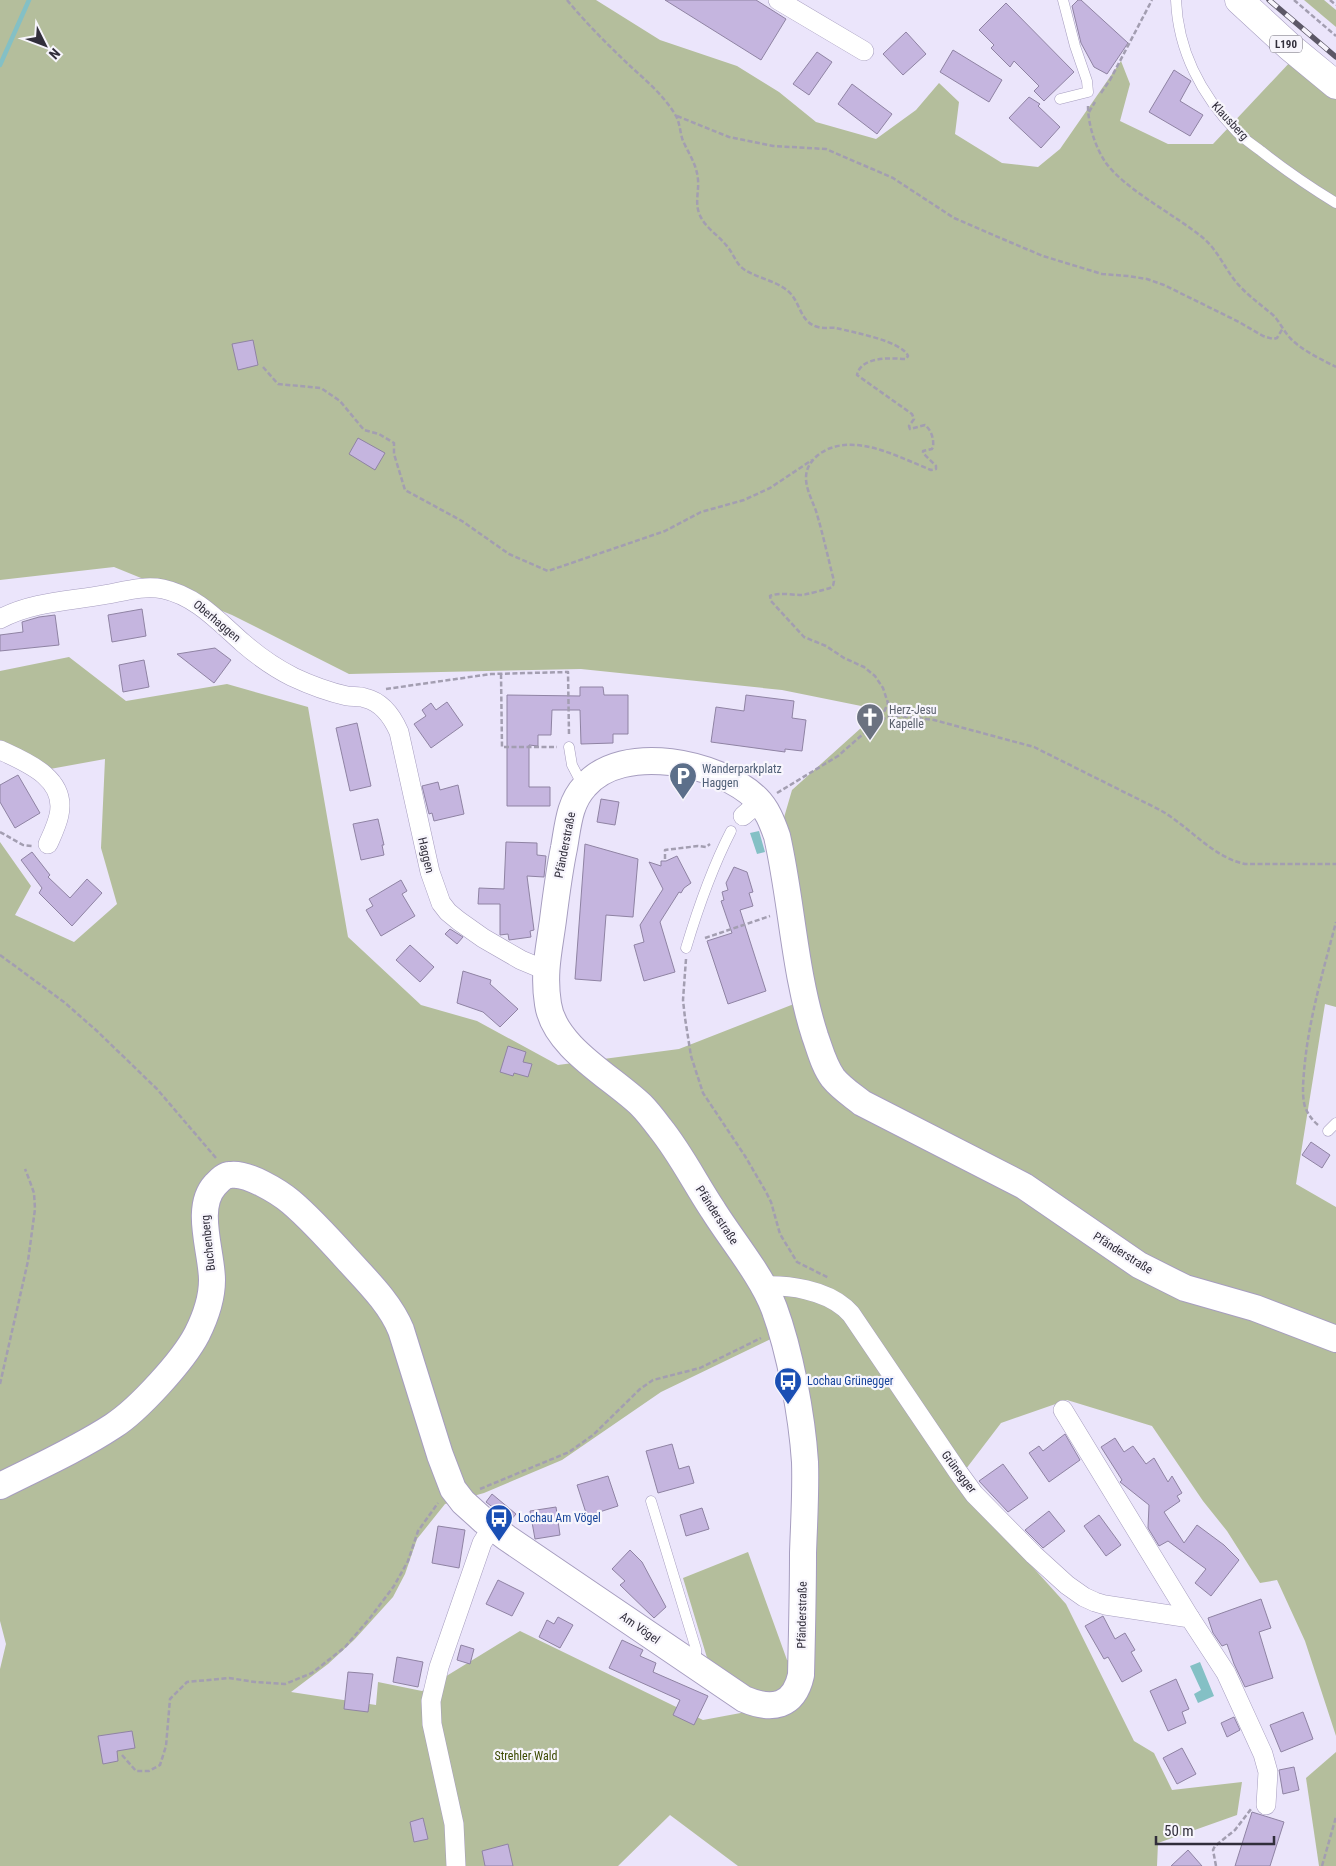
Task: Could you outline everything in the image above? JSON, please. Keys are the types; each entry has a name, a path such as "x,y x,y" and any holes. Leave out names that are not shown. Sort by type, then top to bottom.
{"main road":[{"name":"L190","path":"1239,0 1283,41 1336,85"}],"street":[{"path":"778,0 864,51"},
{"name":"Oberhaggen","path":"0,618 22,609 51,603 130,590 162,589 182,595 194,602 244,644 285,673 331,691 365,698"},
{"name":"Haggen","path":"365,698 384,708 395,722 399,732 430,872 442,903 448,912 484,938 530,965 545,970"},
{"path":"0,750 34,766 55,787 59,798 60,814 48,844"},
{"name":"Pfänderstraße","path":"793,1694 799,1684 801,1675 805,1462 797,1400 773,1306 763,1286 661,1128 640,1105 582,1056 561,1034 553,1021 548,1007 545,970 558,873 567,824 574,803 583,787 592,778 609,767 630,761 657,761 710,771 740,785 751,809 770,819 777,836 801,981 824,1063 833,1078 862,1103 1024,1186 1139,1265 1185,1288 1255,1308 1336,1339"},
{"name":"Am Vögel","path":"230,1174 259,1183 290,1201 315,1224 372,1286 397,1320 440,1456 455,1492 492,1527 744,1699 771,1706 782,1703 793,1694"},
{"name":"Buchenberg","path":"0,1486 115,1425 154,1389 191,1345 206,1314 212,1288 212,1267 206,1223 206,1198 215,1185 230,1174"},
{"name":"Grünegger","path":"763,1286 796,1288 831,1298 851,1314 974,1494 1067,1585 1084,1597 1105,1605 1190,1618"},
{"path":"1063,1410 1190,1618 1226,1673 1263,1754 1268,1772 1266,1805"},
{"path":"456,1866 454,1824 432,1724 431,1701 439,1667 482,1543 492,1527"}],"lane":[{"path":"1060,100 1088,92 1087,81 1075,46 1063,0"},
{"name":"Klausberg","path":"1176,0 1178,21 1189,64 1208,97 1238,133 1295,178 1336,203"},
{"path":"569,747 572,765 583,787"},
{"path":"686,948 696,914 718,856 731,831"},
{"path":"1328,1131 1336,1123"},
{"path":"651,1500 696,1649 696,1666"}],"path":[{"path":"263,367 278,384 321,388 340,401 364,430 379,434 394,443 394,454 405,490 462,521 509,554 548,571 665,531 701,512 744,500 770,488 819,455 837,446 858,446 886,452 931,470 936,469 936,466 923,453 923,451 934,447 928,428 925,425 910,430 909,426 914,419 912,414 857,375 861,367 873,361 888,358 906,359 907,353 900,348 867,334 834,328 820,328 809,324 800,312 790,292 775,282 741,267 726,245 706,226 699,214 696,166 684,141 676,116 654,88 590,27 567,0"},
{"path":"1100,95 1110,80 1152,0"},
{"path":"1294,0 1336,36"},
{"path":"1330,0 1336,5"},
{"path":"1088,92 1088,114 1093,135 1106,163 1124,181 1202,237 1213,248 1236,282 1274,316 1298,344 1336,368"},
{"path":"1088,114 1096,101"},
{"path":"676,116 729,136 773,146 826,149 892,178 954,218 1044,256 1102,274 1147,279 1239,322 1268,338 1277,338 1283,328"},
{"path":"751,809 838,756 878,721 888,703 883,688 875,676 864,667 844,658 826,646 804,637 771,601 770,596 772,595 806,595 833,586 834,581 816,511 806,483 806,470 809,464 819,455"},
{"path":"365,698 384,689 500,674 568,672 569,747 502,747 500,674"},
{"path":"878,721 888,717 900,716 934,720 1034,748 1160,810 1172,817 1223,857 1235,862 1245,864 1336,864"},
{"path":"0,832 27,846 48,844"},
{"path":"666,859 665,850 698,846 702,848 711,843 724,843"},
{"path":"705,938 790,910"},
{"path":"1328,1131 1320,1127 1308,1114 1305,1106 1303,1086 1311,1025 1336,922"},
{"path":"686,948 685,1018 692,1056 703,1093 745,1156 766,1192 771,1202 780,1234 797,1262 822,1273 834,1282 835,1286 831,1298"},
{"path":"0,954 64,1002 116,1049 157,1089 230,1174"},
{"path":"0,1384 28,1261 35,1209 34,1193 30,1178 25,1169"},
{"path":"122,1755 136,1771 149,1771 160,1765 166,1746 170,1700 187,1682 229,1678 285,1684 312,1673 345,1647 394,1586 408,1561 418,1531 433,1507 455,1492 472,1492 555,1459 592,1435 653,1380 710,1364 780,1328"},
{"path":"1216,1866 1213,1850 1215,1846 1235,1830 1252,1808 1266,1805"},
{"path":"1322,1866 1336,1817"}],"green space":[{"name":"Strehler Wald","path":"0,0 596,0 660,40 737,66 779,92 816,122 876,139 916,110 939,83 959,102 955,134 1002,163 1038,167 1060,149 1121,61 1130,84 1120,121 1168,144 1213,144 1292,60 1336,95 1336,1007 1325,1004 1296,1184 1336,1207 1336,1736 1305,1641 1277,1580 1260,1583 1227,1531 1203,1501 1152,1426 1067,1400 1001,1423 956,1482 1066,1604 1134,1741 1154,1753 1172,1790 1242,1782 1237,1815 1158,1843 1157,1866 738,1866 670,1815 618,1866 0,1866 0,1669 6,1644 0,1621 0,842 31,886 15,915 74,942 117,904 101,848 105,759 50,769 0,743 0,671 69,657 126,701 227,684 308,707 348,937 421,1005 477,1021 558,1065 679,1049 799,1002 822,1079 1189,1282 866,1097 833,1064 814,994 783,821 792,790 881,710 782,690 581,669 349,674 232,615 114,567 0,580","holes":["777,1336 810,1579 792,1712 746,1712 703,1720 520,1631 422,1691 378,1682 376,1705 291,1692 328,1664 354,1640 393,1597 405,1574 417,1539 445,1504 484,1493 562,1460 661,1392"]},
{"path":"1304,0 1324,0 1336,10 1336,27"},
{"path":"748,1552 787,1660 795,1662 785,1690 762,1698 708,1661 683,1578"},
{"path":"1336,1752 1336,1866 1319,1866 1306,1778"}],"shaded area":[{"path":"759,831 765,852 757,854 750,833"},
{"path":"1200,1662 1214,1696 1198,1703 1194,1694 1201,1690 1190,1666"}],"building":[{"path":"665,0 756,0 786,19 761,60"},
{"path":"1078,0 1081,0 1128,43 1107,74 1094,67 1081,43 1072,6"},
{"path":"1006,3 1074,72 1044,101 1034,91 1039,86 1014,61 1010,67 991,48 994,45 979,30"},
{"path":"906,32 926,54 903,75 883,54"},
{"path":"953,50 1002,80 989,102 940,72"},
{"path":"817,52 832,62 809,95 793,84"},
{"path":"1174,70 1191,81 1180,101 1203,115 1190,136 1149,112"},
{"path":"852,84 892,114 877,134 838,104"},
{"path":"1029,97 1040,104 1038,106 1060,127 1041,148 1009,118"},
{"path":"253,340 258,365 238,370 232,344"},
{"path":"358,438 385,453 375,470 349,454"},
{"path":"142,609 146,636 112,642 108,615"},
{"path":"55,615 59,645 0,651 0,635 23,632 22,622"},
{"path":"215,648 231,660 214,683 177,654"},
{"path":"144,660 149,687 123,692 119,665"},
{"path":"580,687 603,687 604,695 628,695 628,734 613,734 613,743 581,744 580,710 552,710 551,735 538,735 538,746 529,745 529,787 550,787 550,806 507,806 507,695 580,696"},
{"path":"746,695 794,701 792,718 806,720 802,751 785,749 785,752 711,742 716,707 744,711"},
{"path":"447,702 463,725 431,748 414,724 426,716 422,710 431,703 436,710"},
{"path":"357,723 371,786 350,791 336,728"},
{"path":"18,775 40,813 15,828 0,802 0,785"},
{"path":"438,782 440,790 458,785 464,814 434,821 432,813 429,814 422,786"},
{"path":"601,799 619,802 615,825 597,822"},
{"path":"378,819 384,845 382,845 384,855 361,860 353,824"},
{"path":"506,842 537,843 537,855 546,856 544,877 527,876 534,930 530,931 531,937 509,940 508,934 500,935 500,904 478,904 479,888 504,889"},
{"path":"585,844 638,859 633,917 606,915 601,981 575,979"},
{"path":"32,852 50,875 48,877 70,898 87,879 102,893 72,926 39,893 42,888 21,860"},
{"path":"677,856 691,883 681,893 679,892 660,922 675,972 644,981 634,945 644,942 640,925 663,889 649,862 661,866 661,861"},
{"path":"734,867 747,872 753,892 749,893 753,906 740,910 766,991 728,1004 707,941 732,933 721,901 724,900 722,892 728,890 726,883"},
{"path":"401,880 407,891 402,894 415,916 381,936 366,910 373,906 369,899"},
{"path":"450,929 463,937 457,944 445,934"},
{"path":"410,945 434,967 420,982 396,960"},
{"path":"463,971 491,980 490,984 518,1009 500,1027 483,1012 457,1003"},
{"path":"508,1046 526,1052 523,1062 532,1064 528,1077 514,1073 513,1076 500,1072"},
{"path":"1311,1142 1330,1155 1322,1168 1302,1155"},
{"path":"1065,1434 1080,1460 1049,1482 1029,1453 1039,1446 1043,1451"},
{"path":"1115,1438 1124,1452 1133,1446 1146,1464 1154,1458 1168,1482 1172,1476 1182,1493 1177,1496 1180,1501 1164,1512 1184,1543 1197,1525 1224,1545 1239,1560 1211,1596 1195,1583 1206,1569 1168,1541 1159,1546 1148,1528 1149,1505 1120,1482 1122,1480 1101,1447"},
{"path":"672,1444 679,1469 689,1466 694,1483 658,1493 646,1451"},
{"path":"1003,1464 1028,1498 1008,1512 979,1481"},
{"path":"608,1476 618,1506 587,1516 577,1485"},
{"path":"492,1494 516,1514 510,1521 486,1502"},
{"path":"556,1507 560,1535 535,1539 530,1511"},
{"path":"702,1508 709,1529 686,1536 680,1515"},
{"path":"1049,1511 1065,1531 1043,1548 1025,1530"},
{"path":"1099,1515 1121,1545 1106,1556 1084,1526"},
{"path":"438,1526 465,1530 459,1568 432,1563"},
{"path":"630,1550 642,1562 666,1607 654,1618 620,1585 625,1581 612,1569"},
{"path":"498,1580 524,1593 512,1616 486,1604"},
{"path":"1261,1599 1271,1628 1259,1632 1273,1678 1245,1687 1227,1644 1222,1646 1213,1633 1208,1618"},
{"path":"1103,1616 1115,1639 1125,1633 1135,1650 1131,1652 1142,1671 1122,1682 1108,1657 1104,1659 1085,1626"},
{"path":"558,1617 573,1625 560,1648 539,1637 547,1620 554,1624"},
{"path":"622,1640 643,1650 640,1656 656,1663 653,1672 708,1696 694,1725 673,1715 680,1700 609,1668"},
{"path":"461,1645 474,1649 470,1664 457,1660"},
{"path":"397,1657 423,1662 418,1687 393,1682"},
{"path":"348,1672 373,1674 368,1712 344,1709"},
{"path":"1176,1679 1189,1709 1182,1712 1186,1723 1168,1731 1150,1691"},
{"path":"1303,1712 1313,1739 1281,1752 1270,1725"},
{"path":"1234,1717 1240,1730 1227,1737 1221,1723"},
{"path":"132,1731 135,1748 117,1751 118,1761 103,1764 98,1736"},
{"path":"1182,1748 1196,1774 1177,1784 1163,1758"},
{"path":"1294,1767 1299,1790 1283,1794 1279,1770"},
{"path":"1252,1812 1284,1822 1270,1866 1235,1866"},
{"path":"423,1818 428,1839 414,1842 410,1822"},
{"path":"508,1844 513,1866 485,1866 482,1851"},
{"path":"1188,1850 1202,1866 1171,1866"}],"waterway":[{"path":"0,65 29,0"}],"railway":[{"path":"1269,0 1336,57"}],"place":[{"name":"Herz-Jesu Kapelle","path":"870,741"},
{"name":"Wanderparkplatz Haggen","path":"683,800"},
{"name":"Lochau Grünegger","path":"788,1405"},
{"name":"Lochau Am Vögel","path":"499,1542"}]}
